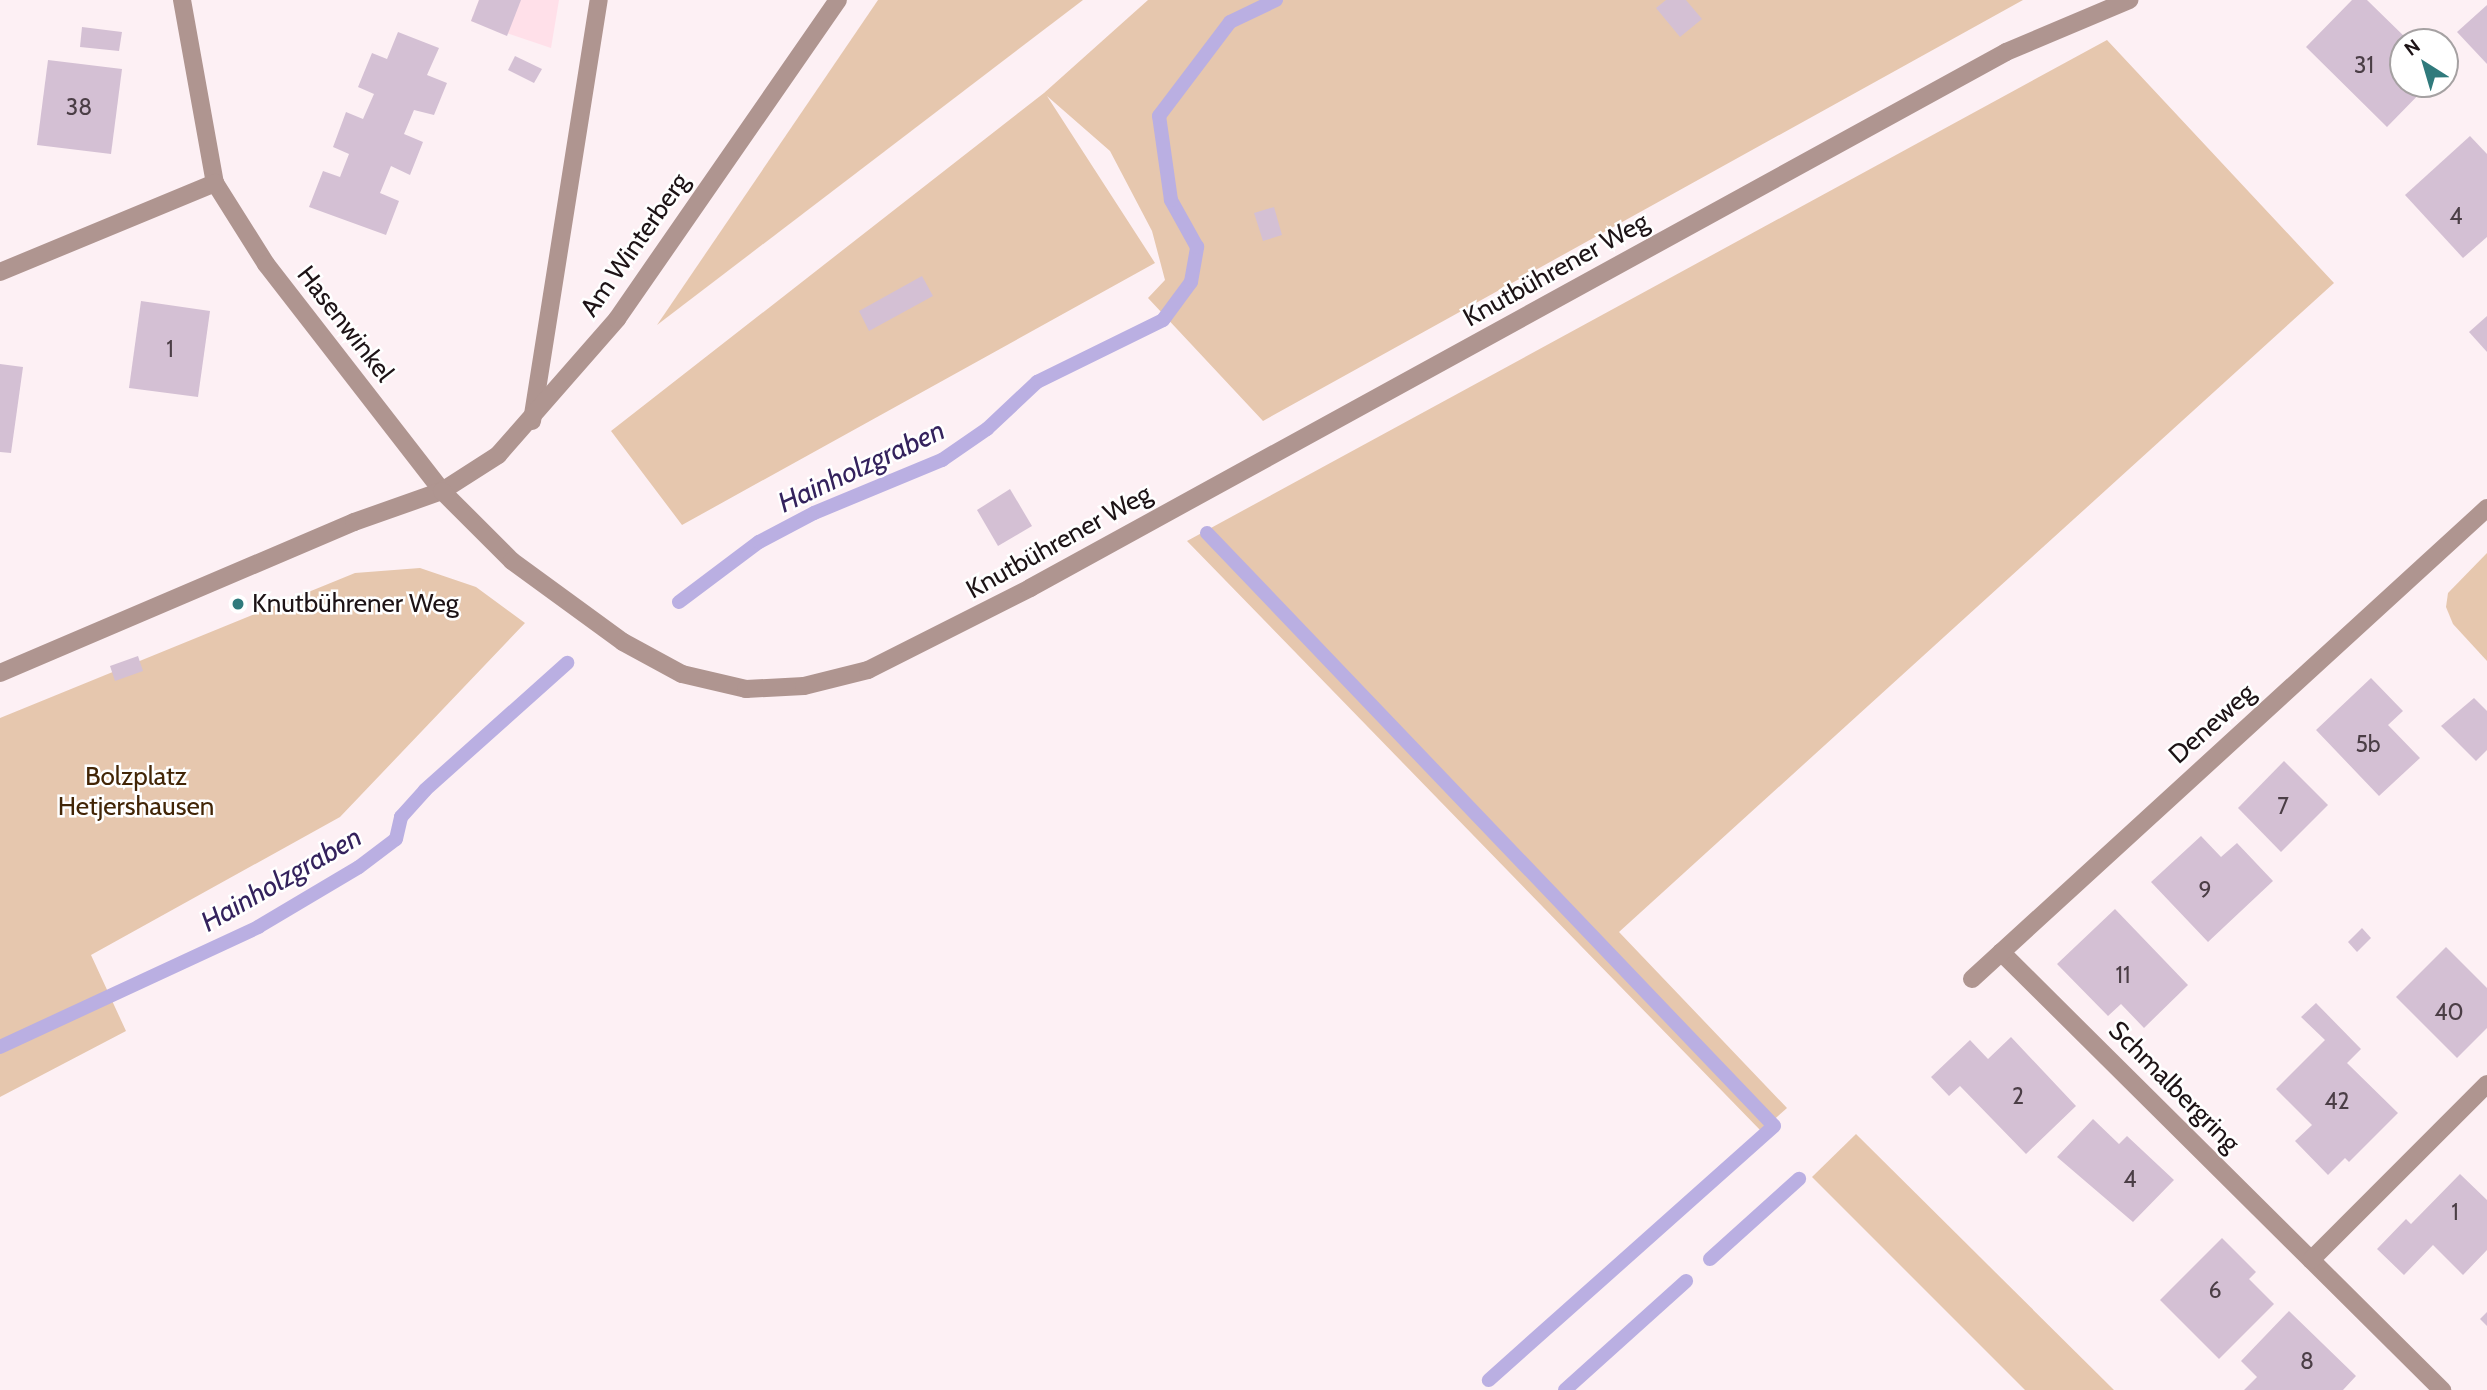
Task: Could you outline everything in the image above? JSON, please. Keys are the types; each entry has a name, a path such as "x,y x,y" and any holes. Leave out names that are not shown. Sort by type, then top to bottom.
{"street":[{"name":"Hasenwinkel","path":"182,0 215,183 266,264 442,491"},
{"path":"532,421 599,0"},
{"name":"Am Winterberg","path":"442,491 498,455 532,421 617,319 838,0"},
{"name":"Knutbührener Weg","path":"442,491 512,561 623,642 681,674 746,689 804,686 868,670 1030,588 2006,52 2129,0"},
{"path":"0,272 215,183"},
{"path":"0,673 354,523 442,491"},
{"name":"Deneweg","path":"1972,979 2487,508"},
{"name":"Schmalbergring","path":"2001,953 2442,1390"},
{"path":"2311,1260 2487,1084"}],"shaded area":[{"path":"479,0 559,0 551,48 471,21"}],"green space":[{"path":"878,0 1083,0 657,325"},
{"path":"1148,0 2023,0 1263,421 1148,298 1165,280 1152,231 1110,151 1047,96 1155,263 682,525 611,431 1044,93"},
{"path":"2107,40 2334,283 1619,932 1787,1108 1761,1131 1187,541"},
{"path":"2487,553 2487,661 2453,624 2446,607 2448,593"},
{"name":"Bolzplatz Hetjershausen","path":"420,568 476,587 525,623 340,817 91,955 126,1031 0,1097 0,718 355,573"},
{"path":"1856,1134 2114,1390 2025,1390 1812,1177"}],"building":[{"path":"479,0 521,0 507,36 471,21"},
{"path":"1666,0 1686,0 1702,19 1680,37 1656,8"},
{"path":"2352,0 2367,0 2396,28 2389,28 2389,98 2415,98 2387,127 2306,47"},
{"path":"2487,5 2487,64 2459,34 2459,30"},
{"path":"82,27 122,32 119,51 80,47"},
{"path":"398,32 439,48 427,75 447,83 434,115 414,110 404,134 423,142 410,175 391,166 380,193 399,201 386,235 309,207 323,171 340,177 349,154 333,147 346,112 363,119 374,94 358,87 372,53 387,59"},
{"path":"515,56 542,69 534,83 508,70"},
{"path":"48,60 122,69 111,154 37,145"},
{"path":"2470,136 2487,154 2487,237 2463,258 2405,195"},
{"path":"1274,207 1282,235 1263,241 1254,213"},
{"path":"922,276 933,296 869,331 859,311"},
{"path":"141,301 210,311 198,397 129,388"},
{"path":"2487,316 2487,352 2469,332"},
{"path":"0,364 23,367 11,453 0,452"},
{"path":"1010,489 1032,526 998,546 977,510"},
{"path":"138,656 143,671 115,681 110,666"},
{"path":"2371,678 2403,711 2388,725 2420,758 2379,796 2316,730"},
{"path":"2474,698 2487,711 2487,750 2476,761 2441,726"},
{"path":"2284,761 2328,805 2281,852 2238,808"},
{"path":"2201,836 2221,857 2237,843 2273,881 2208,942 2151,882"},
{"path":"2115,909 2188,985 2144,1028 2121,1004 2108,1016 2057,964"},
{"path":"2362,928 2371,938 2357,952 2348,942"},
{"path":"2446,947 2487,988 2487,1028 2457,1058 2396,997"},
{"path":"2316,1003 2361,1049 2347,1063 2398,1113 2349,1162 2345,1158 2328,1175 2295,1141 2312,1125 2276,1089 2325,1040 2301,1017"},
{"path":"2011,1037 2076,1106 2026,1154 1960,1086 1949,1096 1931,1077 1970,1040 1988,1059"},
{"path":"2093,1119 2119,1144 2127,1136 2174,1180 2133,1222 2057,1157"},
{"path":"2460,1174 2487,1200 2487,1250 2463,1275 2433,1245 2404,1275 2377,1249 2406,1219 2411,1224"},
{"path":"2222,1238 2256,1272 2249,1279 2274,1304 2219,1359 2160,1300"},
{"path":"2289,1311 2356,1376 2343,1390 2244,1390 2257,1377 2241,1361"},
{"path":"2487,1312 2487,1326 2480,1319"}],"waterway":[{"name":"Hainholzgraben","path":"679,602 759,542 814,513 942,460 987,429 1037,382 1163,320 1191,282 1197,247 1171,200 1159,116 1230,22 1276,0"},
{"path":"1207,533 1774,1126 1489,1380"},
{"name":"Hainholzgraben","path":"0,1047 258,927 359,867 396,839 401,817 425,790 567,663"},
{"path":"1710,1259 1799,1179"},
{"path":"1565,1390 1686,1281"}],"place":[{"name":"Knutbührener Weg","path":"238,604"}]}
